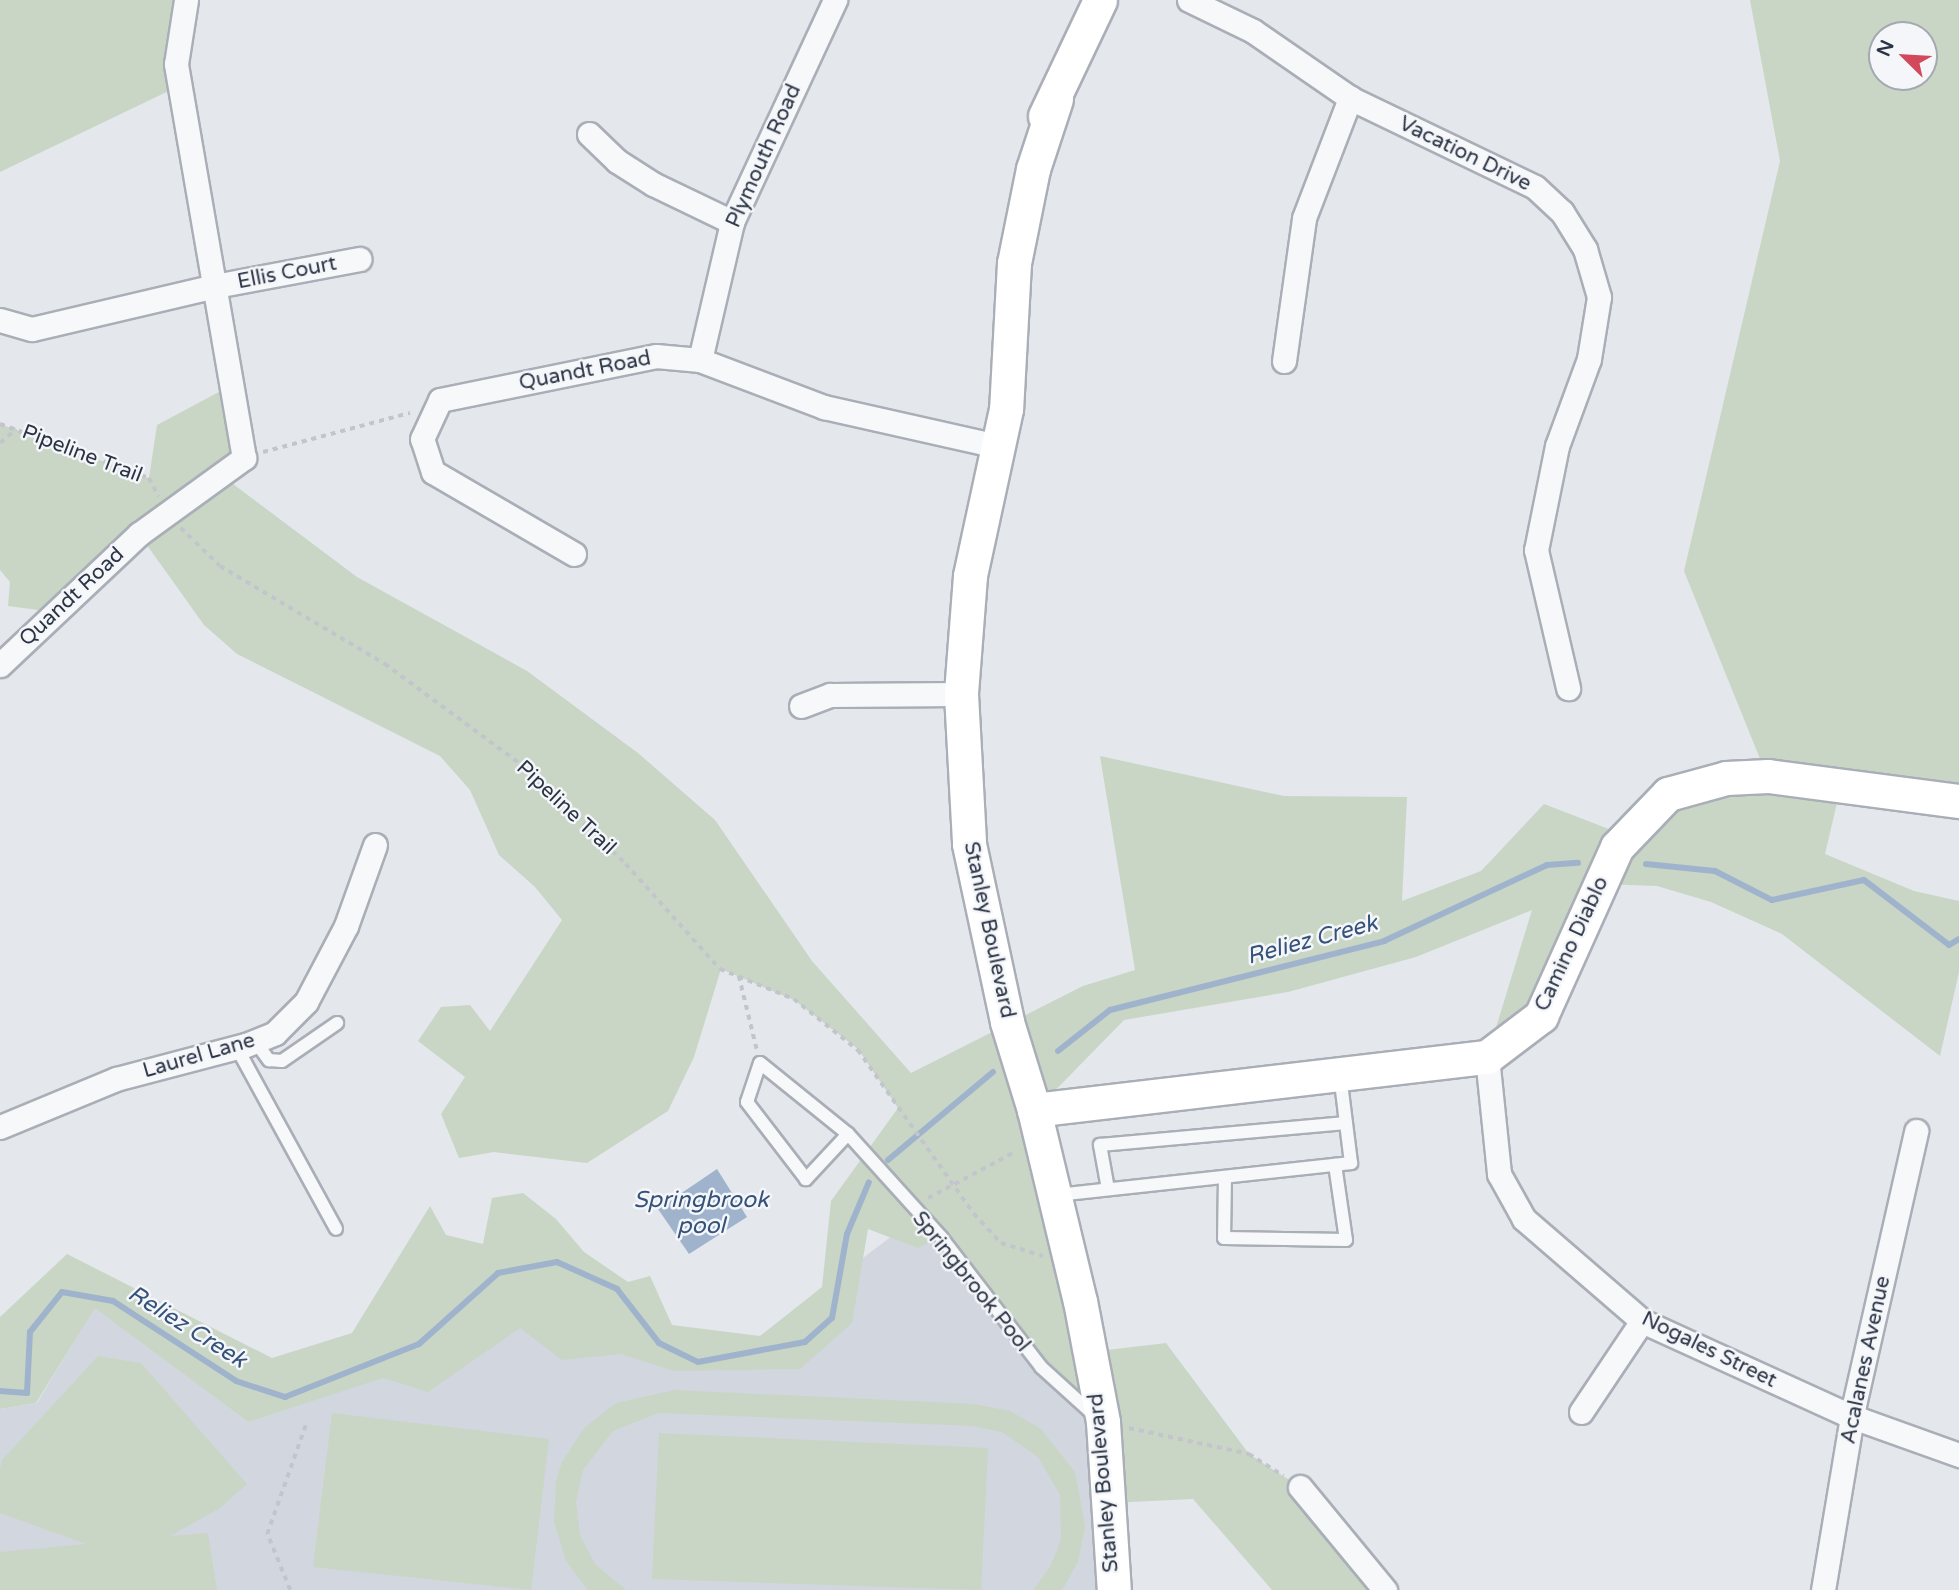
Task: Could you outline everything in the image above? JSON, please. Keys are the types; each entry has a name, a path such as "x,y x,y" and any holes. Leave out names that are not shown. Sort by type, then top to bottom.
{"street":[{"path":"186,0 176,64 244,458"},
{"name":"Plymouth Road","path":"700,360 732,222 835,0"},
{"name":"Stanley Boulevard","path":"1100,0 1056,99 1038,128 1022,169 1010,242 1014,263 1001,447 970,576 961,694 969,844 1007,1022 1034,1110 1069,1261 1102,1422 1114,1590"},
{"name":"Vacation Drive","path":"1189,0 1254,32 1350,98 1535,187 1562,212 1585,250 1599,297 1589,359 1557,446 1536,550 1568,688"},
{"path":"1284,361 1304,218 1350,98"},
{"path":"589,134 617,161 653,184 732,222"},
{"name":"Ellis Court","path":"0,320 32,329 215,286 359,259"},
{"name":"Quandt Road","path":"429,418 440,400 656,356 700,360 824,408 1001,447"},
{"path":"429,418 422,439 433,472 574,554"},
{"name":"Quandt Road","path":"0,665 167,513 244,458"},
{"path":"801,706 830,695 961,694"},
{"name":"Camino Diablo","path":"1487,1057 1541,1016 1616,847 1668,794 1726,779 1768,776 1959,801"},
{"name":"Laurel Lane","path":"0,1127 116,1079 246,1044 275,1033 306,1002 346,926 375,845"},
{"path":"1034,1110 1487,1057"},
{"name":"Nogales Street","path":"1487,1057 1499,1174 1524,1219 1642,1321 1853,1417 1959,1455"},
{"name":"Acalanes Avenue","path":"1823,1590 1853,1417 1916,1131"},
{"path":"1581,1412 1642,1321"},
{"path":"1300,1487 1384,1590"}],"lane":[{"path":"246,1044 269,1060 282,1061 337,1023"},
{"path":"246,1044 337,1229"},
{"path":"760,1063 747,1102 806,1179 848,1134"},
{"name":"Springbrook Pool","path":"760,1063 848,1134 940,1237 1041,1367 1102,1422"},
{"path":"1053,1195 1350,1163 1340,1075"},
{"path":"1108,1189 1100,1145 1346,1124"},
{"path":"1225,1177 1224,1238 1346,1240 1335,1165"}],"path":[{"path":"244,458 405,412 429,418"},
{"name":"Pipeline Trail","path":"0,424 149,478 167,513 219,566 385,664 526,768 626,864 720,969 794,999 858,1050 952,1184 1001,1243 1014,1251 1069,1261"},
{"path":"0,443 16,429"},
{"path":"739,976 760,1063"},
{"path":"911,1207 1013,1153"},
{"path":"1102,1422 1249,1454 1300,1487"},
{"path":"290,1590 267,1534 306,1424"}],"shaded area":[{"path":"917,1217 1103,1422 1114,1590 0,1590 0,1409 37,1403 95,1307 248,1422 516,1308 616,1336 760,1336"}],"green space":[{"path":"0,0 186,0 179,86 0,172"},
{"path":"1750,0 1959,0 1959,801 1841,786 1825,854 1914,891 1959,901 1959,972 1940,1056 1782,934 1711,902 1657,886 1600,884 1541,1016 1487,1057 1532,910 1416,957 1288,992 1124,1020 1037,1109 1090,1352 1166,1343 1249,1454 1300,1487 1385,1590 1272,1590 1193,1499 1109,1503 1102,1422 1041,1367 940,1237 918,1248 868,1229 852,1323 800,1369 674,1371 621,1354 562,1360 520,1328 428,1392 383,1378 248,1422 95,1308 36,1403 0,1409 0,1317 67,1254 272,1358 352,1333 430,1206 446,1235 483,1244 492,1198 523,1193 556,1219 584,1252 628,1282 650,1276 672,1325 760,1336 822,1287 831,1201 898,1108 858,1049 794,1000 721,969 694,1057 668,1111 587,1163 494,1152 459,1158 441,1114 465,1077 418,1041 441,1007 470,1005 490,1031 562,920 535,887 499,855 470,790 440,756 237,654 204,625 139,534 53,612 8,606 10,582 0,570 0,424 149,478 157,425 232,385 243,446 221,475 357,577 527,671 638,753 715,820 812,961 911,1073 1083,986 1135,970 1100,756 1284,796 1407,797 1402,901 1481,871 1544,804 1627,836 1668,794 1767,776 1684,571 1780,161"},
{"path":"98,1356 141,1363 247,1484 220,1508 170,1536 208,1533 217,1590 0,1590 0,1552 86,1544 0,1513 0,1468 2,1460"},
{"path":"675,1390 974,1404 1010,1411 1041,1429 1075,1472 1085,1526 1078,1562 1062,1590 1033,1590 1050,1567 1061,1540 1060,1495 1038,1457 1002,1432 973,1426 658,1413 613,1431 583,1470 576,1502 580,1535 595,1564 626,1590 588,1590 566,1561 554,1522 556,1481 562,1462 584,1428 616,1403"},
{"path":"332,1413 549,1439 531,1590 313,1567"},
{"path":"659,1433 988,1448 981,1590 652,1579"}],"water":[{"name":"Springbrook pool","path":"717,1169 747,1217 689,1254 658,1209"}],"waterway":[{"name":"Reliez Creek","path":"1058,1051 1110,1010 1384,941 1547,865 1578,863"},
{"name":"Reliez Creek","path":"1646,864 1715,871 1772,900 1864,880 1949,945 1959,939"},
{"name":"Reliez Creek","path":"888,1160 993,1072"},
{"name":"Reliez Creek","path":"0,1391 27,1393 30,1332 62,1292 113,1301 236,1381 285,1397 419,1344 498,1273 557,1262 617,1289 659,1343 698,1362 805,1342 832,1318 847,1234 869,1182"}]}
